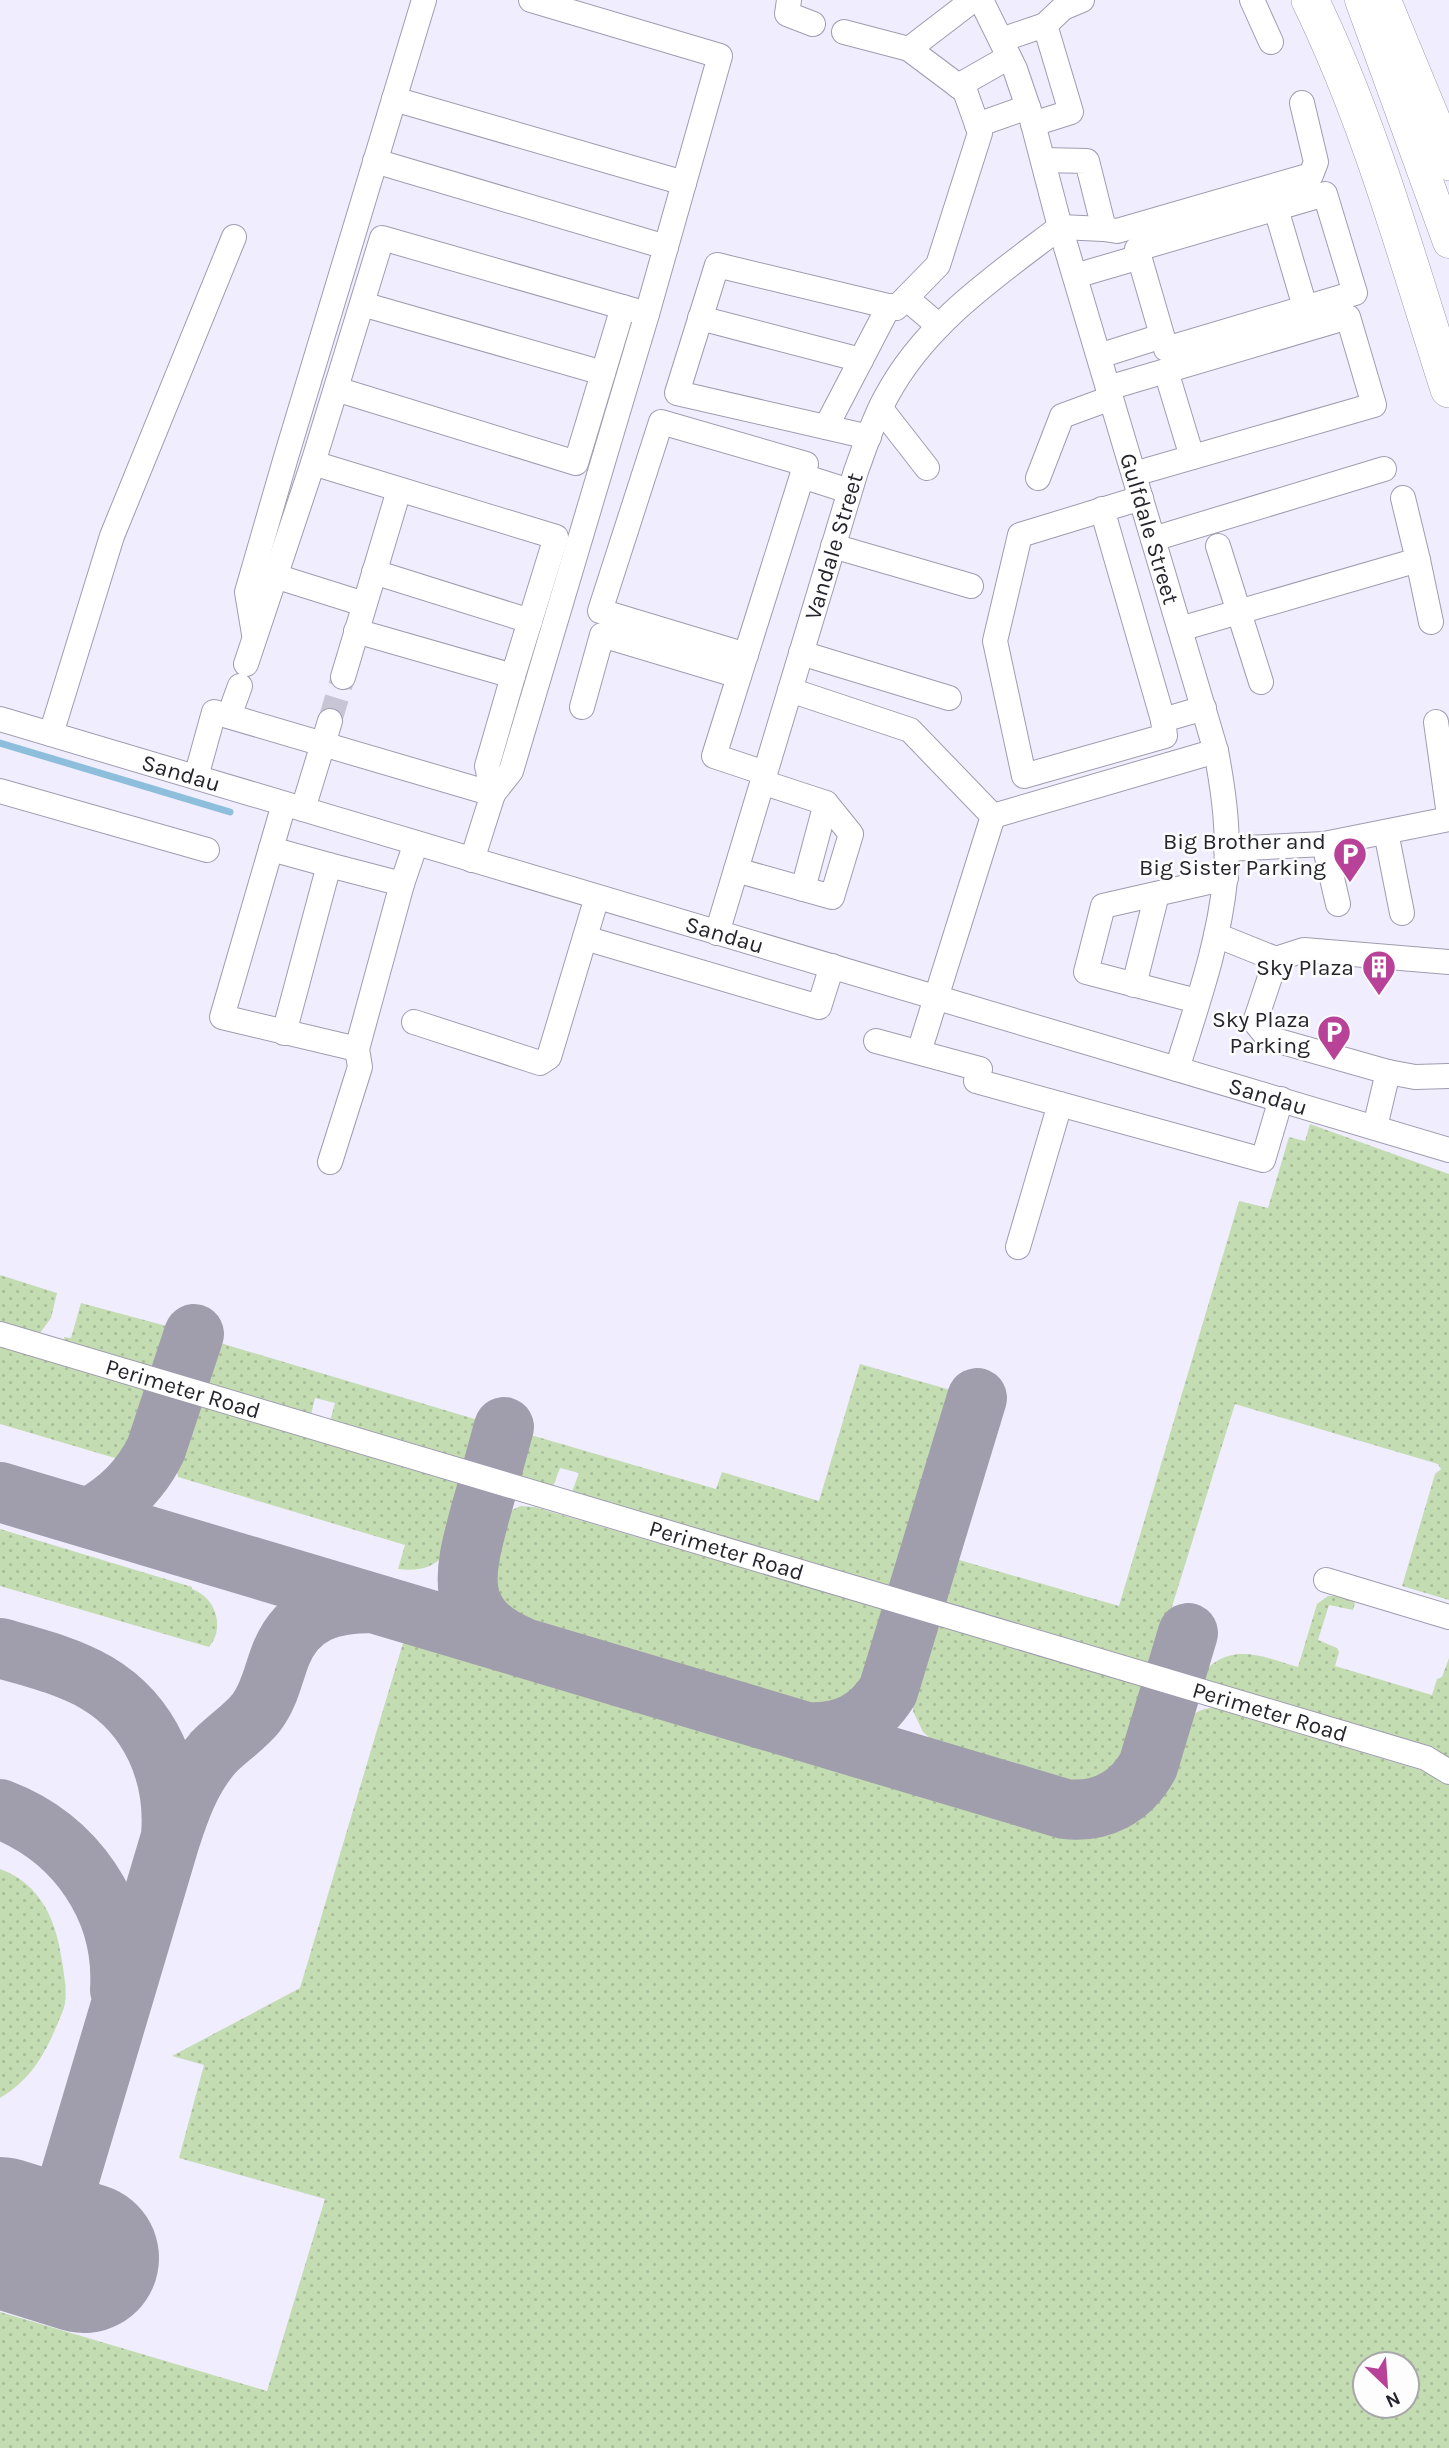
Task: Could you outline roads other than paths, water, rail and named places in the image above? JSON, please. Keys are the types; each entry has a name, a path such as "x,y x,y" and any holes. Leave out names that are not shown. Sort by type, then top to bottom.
{"highway":[{"path":"1310,0 1342,73 1367,140 1449,389"},
{"path":"1382,0 1449,162"}],"main road":[{"path":"1360,0 1449,242"}],"street":[{"path":"255,638 247,592 424,0"},
{"path":"472,860 493,794 511,771 647,314 720,55 531,0"},
{"path":"789,0 787,14 813,24"},
{"path":"909,49 973,0"},
{"name":"Gulfdale Street","path":"981,0 1005,48 1031,116 1060,227 1204,708 1224,793 1226,878 1216,935 1177,1069"},
{"path":"958,86 1005,48 1045,24 1063,8 1082,0"},
{"path":"1252,0 1270,42"},
{"path":"977,125 1071,113 1045,24"},
{"path":"826,427 861,360 897,302 938,265 980,133 965,91 909,49 844,32"},
{"path":"394,99 684,183"},
{"path":"1060,227 1117,231 1311,174 1316,162 1302,103"},
{"path":"1043,160 1087,161 1104,229"},
{"path":"375,161 666,247"},
{"path":"1325,194 1355,293 1166,349 1137,249 1276,209 1325,194"},
{"path":"1276,209 1305,307"},
{"name":"Vandale Street","path":"717,933 849,491 885,398 906,366 939,326 982,287 1060,227"},
{"path":"354,230 647,314"},
{"path":"51,734 111,537 234,237"},
{"path":"229,716 313,463 382,238"},
{"path":"1075,276 1140,257"},
{"path":"869,437 677,393 717,265 897,302 939,326"},
{"path":"362,304 603,373"},
{"path":"336,389 576,463 623,307"},
{"path":"1038,478 1062,416 1110,393 1167,371 1348,317 1374,405 1134,474"},
{"path":"700,318 861,360"},
{"path":"1099,356 1162,336"},
{"path":"1167,371 1192,457"},
{"path":"881,409 927,468"},
{"path":"736,870 832,897 851,834 826,803 713,756 742,665 802,476 806,464 661,422 600,611 742,665"},
{"path":"313,463 556,537 487,766 493,794"},
{"path":"1153,539 1384,469"},
{"path":"802,476 849,491"},
{"path":"343,677 399,490"},
{"path":"1102,509 1163,720 1165,736 1024,776 995,641 1020,535 1102,509 1141,498"},
{"path":"1403,498 1432,622"},
{"path":"833,546 971,586"},
{"path":"1218,546 1261,682"},
{"path":"1180,629 1418,560"},
{"path":"374,572 530,621"},
{"path":"275,576 364,604"},
{"path":"356,631 513,676"},
{"path":"582,707 602,635 742,665"},
{"path":"801,653 949,698"},
{"path":"790,690 910,730 993,816"},
{"path":"1163,720 1204,708"},
{"path":"195,777 214,712 327,733 493,794"},
{"name":"Sandau","path":"0,719 1449,1150"},
{"path":"1226,849 1324,845 1449,817 1436,722"},
{"path":"327,733 271,849 222,1017 357,1049"},
{"path":"993,816 1216,751"},
{"path":"0,791 207,850"},
{"path":"919,1052 993,816"},
{"path":"1387,832 1402,913"},
{"path":"330,1162 360,1067 357,1049 402,884 416,843"},
{"path":"1324,845 1338,904"},
{"path":"271,849 402,884"},
{"path":"284,1033 329,865"},
{"path":"1197,1001 1086,972 1103,906 1226,878"},
{"path":"1134,985 1157,894"},
{"path":"414,1022 540,1063 549,1057 597,897"},
{"path":"1216,935 1276,959 1304,950 1449,962"},
{"path":"585,938 819,1007 832,966"},
{"path":"1276,959 1255,1022 1268,1038 1388,1072 1416,1077 1449,1076"},
{"path":"876,1041 980,1069 976,1081 1263,1160 1281,1100"},
{"path":"1375,1127 1388,1072"},
{"path":"1018,1247 1060,1104"},
{"name":"Perimeter Road","path":"0,1334 1426,1758 1449,1772"},
{"path":"1326,1580 1449,1617"}],"waterway":[{"path":"0,743 230,812"}],"tunnel":[{"path":"330,721 343,677"}],"place":[{"name":"Big Brother and Big Sister Parking","path":"1350,884"},
{"name":"Sky Plaza","path":"1379,997"},
{"name":"Sky Plaza Parking","path":"1334,1062"}]}
